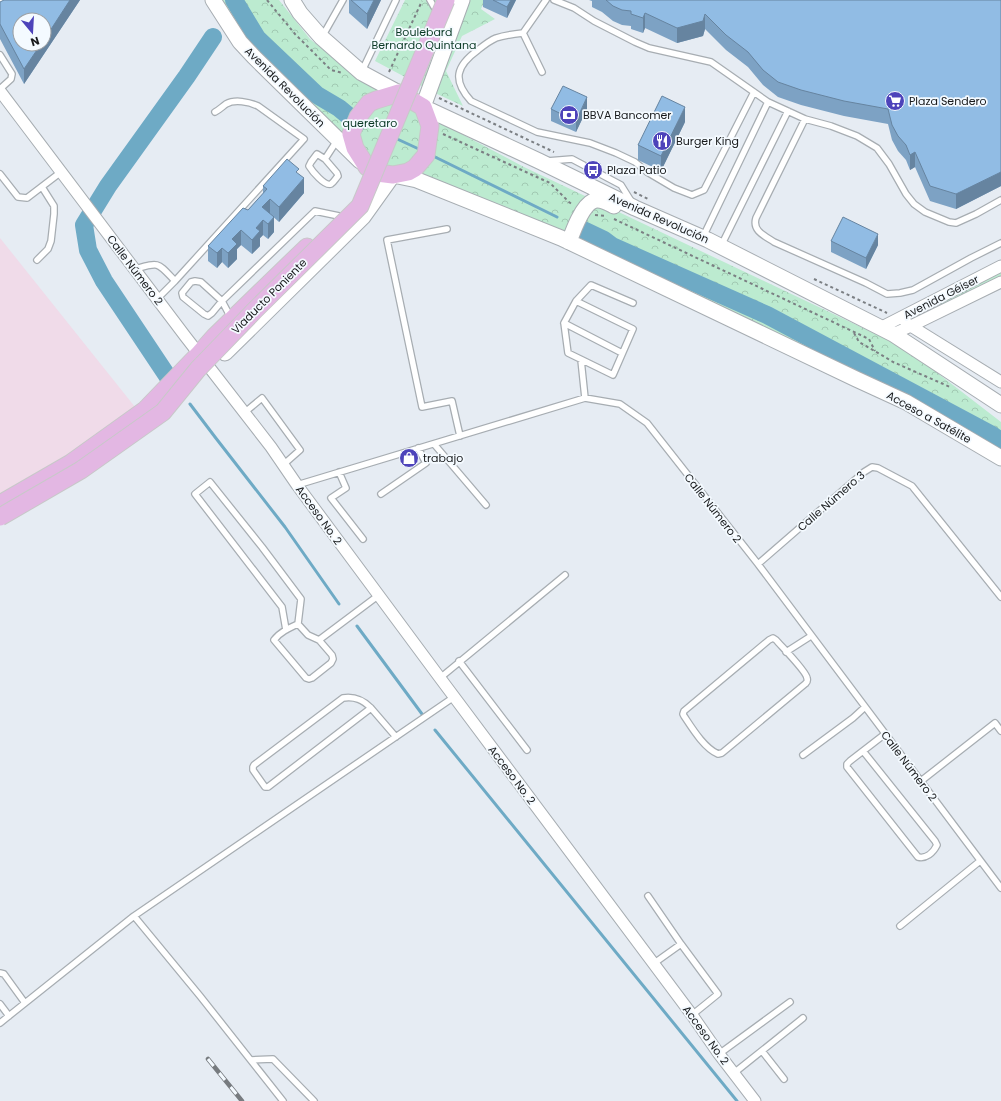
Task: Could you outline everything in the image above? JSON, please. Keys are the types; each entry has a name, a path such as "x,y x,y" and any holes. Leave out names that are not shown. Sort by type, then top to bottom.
{"main road":[{"name":"Avenida Revolución","path":"213,0 240,42 367,167"},
{"path":"292,0 300,13 322,37 364,67 426,100"},
{"path":"0,525 43,500 114,454 171,409 207,371 363,217 392,175 412,170 426,155 430,126 426,100 462,0"},
{"path":"434,1 402,87 369,103 358,117 351,134 355,148 367,167 377,173 417,180 570,239 583,211 593,201 601,200 647,221 662,219"},
{"name":"Viaducto Poniente","path":"0,517 80,470 163,412 198,369 360,206 434,1"},
{"name":"Avenida Revolución","path":"426,100 539,161 635,208 721,246 886,331 1001,405"},
{"path":"0,504 71,463 145,410 215,336 351,204 360,191 367,167"},
{"name":"Acceso a Satélite","path":"570,239 906,402 1001,458"}],"street":[{"name":"Calle Número 2","path":"0,90 199,354 207,371 244,412 271,448"},
{"name":"Avenida Géiser","path":"886,331 896,317 1001,266"},
{"name":"Avenida Géiser","path":"886,331 911,326 1001,282"},
{"path":"896,317 1001,382"},
{"name":"Acceso No. 2","path":"271,448 454,697 692,1015 719,1054 756,1101"}],"lane":[{"path":"364,67 396,0"},
{"path":"523,33 546,0"},
{"path":"554,0 574,8 594,21 649,48 710,62 768,102 805,119 831,126 857,136 877,148 914,204 931,214 949,222 956,223 1000,203"},
{"path":"322,37 341,1"},
{"path":"523,33 542,72"},
{"path":"523,33 510,34 496,38 469,56 459,70 458,78 465,95 471,101 537,132 590,143 616,153 635,162 647,172 674,188 692,195 704,190 754,92"},
{"path":"0,55 12,74 12,79 0,90"},
{"path":"157,299 304,139 258,106 251,103 233,102 226,104 216,112"},
{"path":"702,238 768,102"},
{"path":"721,246 724,237 788,111"},
{"path":"805,119 755,222 759,232 774,242 887,294 900,294 913,290 1001,243"},
{"path":"324,159 338,139"},
{"path":"317,154 324,159 336,171 338,176 332,184 328,185 325,184 309,166 310,162 317,154"},
{"path":"0,174 18,197 27,198 61,172"},
{"path":"37,260 48,249 51,241 54,214 54,206 42,186"},
{"path":"232,320 222,301 201,282 191,282 182,292 183,296 208,316 222,301 315,211 339,216"},
{"path":"447,229 387,240 422,408 452,401 460,436"},
{"path":"135,269 154,264 160,265 175,281"},
{"path":"576,301 633,329 613,375 568,353 564,323 576,301 591,285 633,303"},
{"path":"564,323 622,353"},
{"path":"581,360 585,398"},
{"path":"244,412 262,398 300,450 283,465"},
{"name":"Calle Número 2","path":"297,484 585,398 620,404 647,423 758,564 810,636 1001,888"},
{"path":"434,444 486,505"},
{"path":"381,494 426,463 418,448"},
{"name":"Calle Número 3","path":"758,564 864,472 872,467 878,468 912,486 1001,596"},
{"path":"339,472 346,488 331,498 363,539"},
{"path":"286,630 282,607 195,494 210,482 301,599 298,624"},
{"path":"440,678 565,575"},
{"path":"319,640 379,595"},
{"path":"298,624 308,634 319,640 332,655 333,659 331,663 309,679 306,678 274,640 275,637 298,624"},
{"path":"786,652 810,636"},
{"path":"773,638 776,640 786,652 807,677 805,684 722,753 714,753 704,744 684,716 684,711 769,640 773,638"},
{"path":"459,661 527,750"},
{"path":"371,708 268,787 265,786 253,770 254,765 343,698 353,697 364,702 371,708 396,737"},
{"path":"0,1023 134,916 454,697"},
{"path":"803,755 853,718 865,707"},
{"path":"921,781 995,723 1001,731"},
{"path":"863,751 935,841 937,846 935,850 927,856 922,858 918,857 848,769 848,763 863,751 885,734"},
{"path":"900,926 980,861"},
{"path":"648,896 718,994 692,1015"},
{"path":"134,916 200,996 283,1101"},
{"path":"654,964 681,944"},
{"path":"0,973 4,974 26,1003"},
{"path":"719,1054 790,1002"},
{"path":"0,1004 9,1016"},
{"path":"734,1073 803,1018"},
{"path":"762,1051 784,1079"},
{"path":"251,1060 273,1059 314,1101"}],"path":[{"path":"267,0 294,34 331,70 344,73"},
{"path":"389,72 434,1"},
{"path":"364,67 389,72 402,87"},
{"path":"426,100 557,154"},
{"path":"429,123 432,123 441,129 443,135 550,183 569,202 583,211 597,216 609,216 869,339 875,351"},
{"path":"628,189 657,203"},
{"path":"809,276 896,317"},
{"path":"854,332 859,342 893,362 952,388"}],"shaded area":[{"path":"0,238 139,412 0,504"}],"green space":[{"name":"queretaro","path":"213,0 279,0 310,39 363,82 524,167 905,348 1001,422 1001,462 980,445 646,279 350,151 250,61"},
{"name":"Boulebard Bernardo Quintana","path":"405,0 485,0 481,9 495,19 462,36 446,71 463,106 375,61"},
{"path":"1001,270 1001,278 942,308 938,301"}],"building":[{"path":"4,0 70,0 52,28 52,12 12,12 12,46 0,24 0,2"},
{"path":"351,0 374,0 367,14"},
{"path":"493,0 511,0 507,7"},
{"name":"Plaza Sendero","path":"606,0 1001,0 1001,172 956,194 930,186 915,152 910,155 906,145 898,136 892,125 888,109 844,101 801,90 778,82 763,70 748,52 726,35 705,14 703,21 677,28 645,13 643,18 631,14 631,11 622,10 613,6"},
{"path":"15,52 36,52 24,69"},
{"path":"563,86 587,97 576,121 551,109"},
{"path":"662,96 685,107 661,156 638,145"},
{"path":"287,159 299,169 296,172 304,178 279,207 270,199 262,207 274,217 268,224 263,220 256,228 260,231 252,240 241,230 232,239 237,244 228,253 222,248 217,253 208,246 243,208 248,210 267,189 263,186"},
{"path":"843,217 878,234 866,258 831,241"}],"waterway":[{"path":"234,0 257,38 317,95 339,108 357,123"},
{"path":"168,377 104,281 88,250 84,225 108,186 187,76 213,37"},
{"path":"395,138 421,150"},
{"path":"431,155 557,217"},
{"path":"583,230 604,240 612,246 767,315 1001,441"},
{"path":"190,404 285,527 339,604"},
{"path":"357,626 422,714"},
{"path":"435,730 737,1101"}],"railway":[{"path":"208,1059 242,1101"}],"place":[{"name":"Plaza Sendero","path":"895,101"},
{"name":"BBVA Bancomer","path":"569,115"},
{"name":"Burger King","path":"662,141"},
{"name":"Plaza Patio","path":"593,170"},
{"name":"trabajo","path":"409,458"}]}
